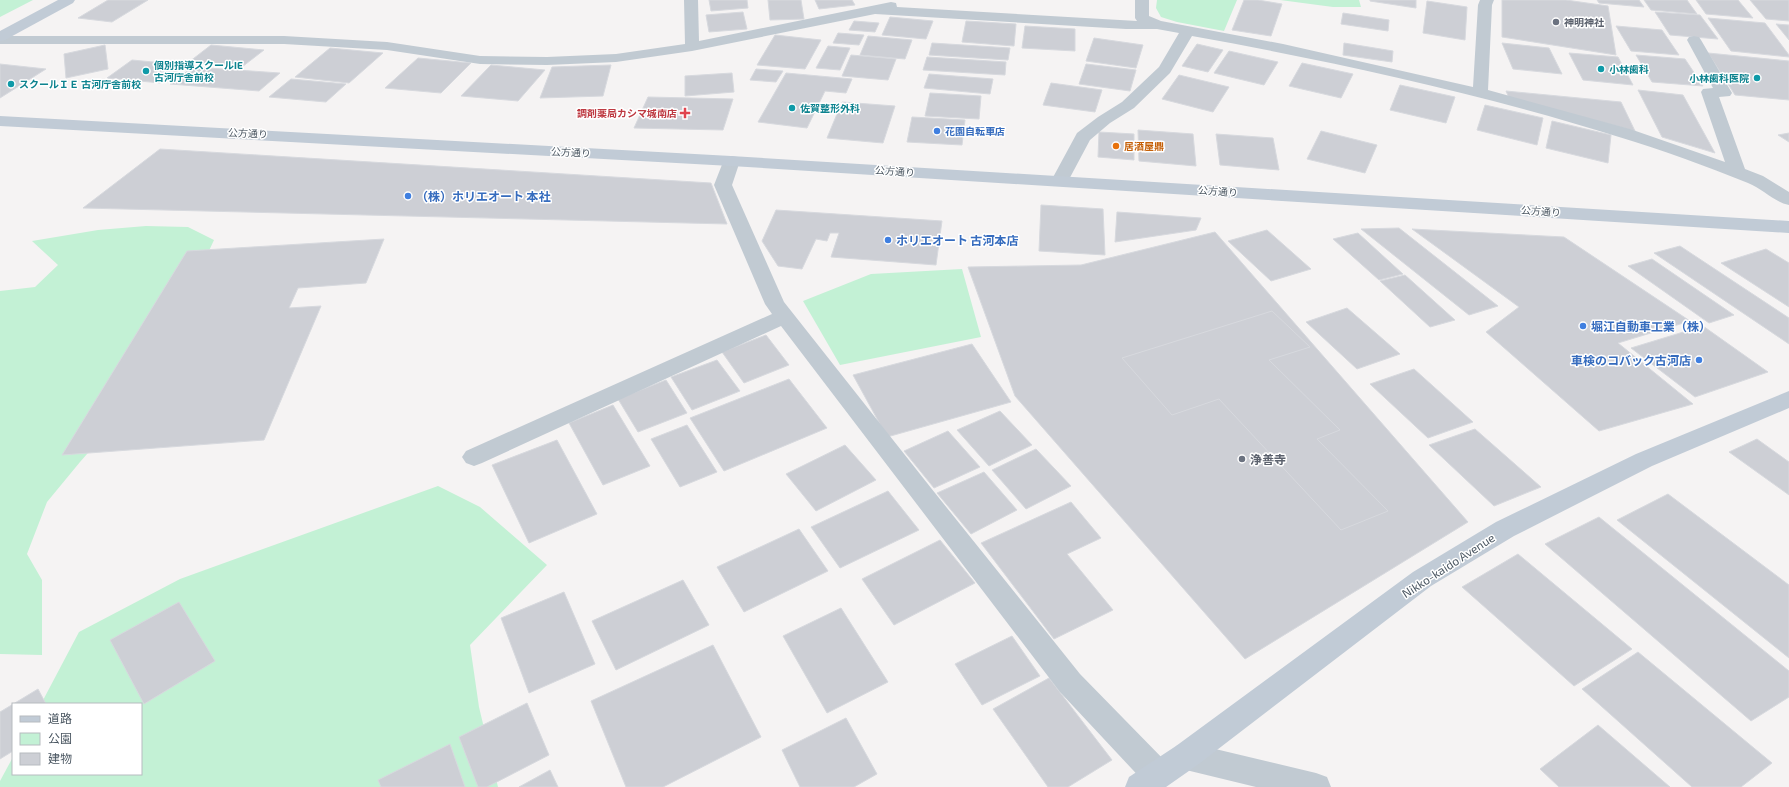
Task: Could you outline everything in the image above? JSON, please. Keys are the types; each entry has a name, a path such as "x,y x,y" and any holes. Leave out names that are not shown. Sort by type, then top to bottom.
{"street":[{"path":"0,37 68,0"},
{"path":"691,0 692,47"},
{"path":"0,40 284,40 387,46 480,60 547,61 616,58 692,47 876,10 914,0"},
{"path":"1142,0 1142,18 1157,25"},
{"path":"1480,93 1487,0"},
{"path":"876,10 1119,25 1157,25 1283,48 1480,93 1624,134 1711,162 1756,180 1789,200"},
{"path":"1060,181 1083,137 1104,120 1128,105 1165,70 1188,31"},
{"path":"1694,40 1724,93 1709,92 1738,173"},
{"name":"公方通り","path":"0,121 77,124 731,161 1789,226"},
{"path":"731,161 723,185 775,304 922,495 1148,780"},
{"path":"474,457 785,316"},
{"name":"Nikko-kaido Avenue","path":"1148,780 1186,756 1422,579 1505,529 1644,460 1789,399"},
{"path":"1186,756 1316,787"}],"green space":[{"path":"0,0 33,0 0,17"},
{"path":"1157,0 1237,0 1224,31 1177,22 1161,17 1156,8"},
{"path":"1280,0 1359,0 1361,7 1333,7"},
{"path":"146,226 188,227 214,240 195,281 116,421 47,502 27,554 42,580 42,655 0,654 0,291 35,287 58,265 32,241 98,230"},
{"path":"962,269 981,337 840,365 803,301 871,274"},
{"path":"438,486 480,507 547,565 470,645 479,707 498,787 0,787 0,781 12,759 12,775 142,775 142,703 42,703 79,632 180,579"}],"building":[{"path":"108,0 148,0 112,22 78,18"},
{"path":"709,0 747,0 748,8 711,11"},
{"path":"768,0 801,0 804,19 770,20"},
{"path":"815,0 852,0 855,5 819,9"},
{"path":"1244,0 1258,0 1282,4 1271,36 1232,30"},
{"path":"1416,0 1416,8 1370,1"},
{"name":"神明神社","path":"1502,0 1566,0 1608,6 1616,55 1502,37"},
{"path":"1597,0 1639,0 1644,7 1599,3"},
{"path":"1644,0 1687,0 1697,14 1651,10"},
{"path":"1696,0 1738,0 1753,18 1706,14"},
{"path":"1750,0 1789,0 1789,21 1766,19"},
{"path":"1427,1 1467,7 1465,40 1423,33"},
{"path":"743,12 747,29 709,32 706,15"},
{"path":"1655,12 1700,15 1718,39 1670,35"},
{"path":"1343,13 1389,20 1388,31 1341,24"},
{"path":"890,17 933,21 926,39 882,35"},
{"path":"1708,18 1765,23 1789,57 1731,51"},
{"path":"854,21 879,23 875,32 849,30"},
{"path":"966,21 1016,24 1014,46 962,42"},
{"path":"1776,24 1789,25 1789,40"},
{"path":"1025,26 1075,29 1075,51 1022,48"},
{"path":"1616,26 1662,30 1679,55 1631,51"},
{"path":"838,33 864,35 859,45 833,43"},
{"path":"775,35 821,40 805,69 757,65"},
{"path":"868,36 912,40 905,59 860,55"},
{"path":"1094,38 1143,45 1136,68 1086,61"},
{"path":"932,43 1010,48 1008,60 929,55"},
{"path":"1344,43 1393,51 1392,62 1343,55"},
{"path":"1502,43 1549,48 1562,74 1513,69"},
{"path":"1197,44 1223,50 1208,72 1182,66"},
{"path":"105,45 108,69 66,78 64,54"},
{"path":"211,45 264,50 242,67 189,62"},
{"path":"828,46 850,48 840,70 816,68"},
{"path":"330,48 383,53 349,83 295,77"},
{"path":"1229,51 1278,62 1264,85 1214,73"},
{"name":"小林歯科","path":"1569,53 1618,57 1633,85 1583,80"},
{"name":"小林歯科医院","path":"1708,53 1789,61 1789,100 1735,95"},
{"path":"851,55 896,59 888,80 842,76"},
{"path":"1636,55 1685,59 1703,86 1652,82"},
{"path":"927,57 1006,62 1005,75 923,70"},
{"path":"418,58 471,63 441,93 385,88"},
{"name":"個別指導スクールIE 古河庁舎前校","path":"132,60 185,65 161,83 107,78"},
{"path":"1302,63 1353,74 1341,98 1289,86"},
{"name":"スクールＩＥ 古河庁舎前校","path":"0,64 46,69 0,98"},
{"path":"1086,64 1136,70 1130,91 1079,84"},
{"path":"491,65 545,70 518,101 461,96"},
{"path":"611,65 603,96 540,98 552,67"},
{"path":"193,67 280,73 259,91 170,84"},
{"path":"756,69 783,71 776,82 750,80"},
{"path":"732,73 734,92 685,96 685,76"},
{"name":"佐賀整形外科","path":"786,73 852,79 846,93 825,91 807,128 758,122"},
{"path":"929,74 993,79 990,94 924,88"},
{"path":"1179,75 1229,87 1213,112 1162,99"},
{"path":"291,79 346,84 326,102 269,97"},
{"path":"1051,83 1102,90 1095,112 1043,105"},
{"path":"1400,85 1455,97 1446,123 1390,110"},
{"path":"1638,90 1683,95 1715,153 1662,137"},
{"path":"1506,91 1621,102 1635,131 1509,98"},
{"path":"930,93 981,96 979,119 925,116"},
{"name":"調剤薬局カシマ城南店","path":"648,97 733,99 723,130 634,128"},
{"path":"842,102 895,106 883,143 827,138"},
{"path":"1485,105 1543,118 1537,145 1477,130"},
{"name":"花園自転車店","path":"912,117 965,120 962,145 907,142"},
{"path":"1552,121 1611,135 1608,163 1546,148"},
{"path":"1138,130 1193,134 1196,166 1139,161"},
{"path":"1321,131 1377,145 1365,173 1307,159"},
{"name":"居酒屋鼎","path":"1099,132 1134,134 1134,160 1098,157"},
{"path":"1789,133 1789,142 1778,135"},
{"path":"1216,134 1273,138 1279,170 1220,165"},
{"name":"（株）ホリエオート 本社","path":"160,149 711,183 727,224 83,208"},
{"path":"1041,205 1103,209 1105,255 1039,251"},
{"name":"ホリエオート 古河本店","path":"776,210 942,221 936,265 831,257 839,233 830,233 827,241 816,239 802,269 778,266 762,241"},
{"path":"1117,212 1201,218 1196,230 1115,242"},
{"path":"1399,228 1498,306 1469,315 1361,229"},
{"name":"堀江自動車工業（株）","path":"1412,229 1564,237 1690,321 1618,343 1693,404 1599,431 1486,332 1519,307"},
{"path":"1267,230 1311,269 1271,281 1228,241"},
{"name":"浄善寺","path":"1215,232 1468,522 1245,659 1015,396 968,267 1081,265"},
{"path":"1358,233 1403,274 1379,280 1333,239"},
{"path":"384,239 366,283 298,288 289,308 321,306 264,440 62,455 187,251"},
{"path":"1680,246 1789,318 1789,344 1654,253"},
{"path":"1766,249 1789,263 1789,307 1721,263"},
{"path":"1652,259 1734,315 1709,323 1628,266"},
{"path":"1405,275 1455,320 1430,327 1380,281"},
{"path":"1347,308 1400,354 1357,369 1306,322"},
{"path":"1272,311 1310,347 1269,360 1340,430 1317,439 1388,511 1341,530 1219,399 1172,415 1122,358"},
{"name":"車検のコバック古河店","path":"1703,326 1768,372 1695,397 1631,348"},
{"path":"766,335 789,365 744,383 722,352"},
{"path":"972,344 1011,402 887,437 853,375"},
{"path":"717,360 740,391 692,410 671,377"},
{"path":"1414,369 1473,422 1428,438 1370,384"},
{"path":"789,379 827,428 724,471 690,418"},
{"path":"666,380 687,413 638,432 618,399"},
{"path":"613,405 650,466 603,485 569,423"},
{"path":"1000,411 1032,445 989,466 957,430"},
{"path":"687,425 717,472 680,487 651,439"},
{"path":"1475,429 1541,487 1494,506 1429,445"},
{"path":"948,431 980,467 934,488 904,451"},
{"path":"1757,439 1789,462 1789,495 1729,452"},
{"path":"557,440 597,514 529,543 492,465"},
{"path":"845,445 876,480 816,511 786,474"},
{"path":"1036,449 1071,486 1026,509 992,470"},
{"path":"984,472 1017,510 971,534 937,493"},
{"path":"888,491 919,530 840,568 811,527"},
{"path":"1668,494 1789,585 1789,658 1617,520"},
{"path":"1071,502 1101,538 1067,554 1113,610 1054,639 981,543"},
{"path":"1599,517 1789,671 1789,697 1751,721 1545,544"},
{"path":"799,529 828,571 744,612 717,567"},
{"path":"940,540 975,583 894,625 862,579"},
{"path":"1518,554 1632,649 1574,686 1462,587"},
{"path":"683,580 709,625 616,670 592,621"},
{"path":"564,592 595,664 529,693 501,618"},
{"path":"179,602 215,661 144,704 110,640"},
{"path":"841,608 888,682 827,713 783,636"},
{"path":"1012,636 1040,676 982,705 955,664"},
{"path":"713,645 761,737 663,787 626,787 591,701"},
{"path":"1638,652 1772,763 1741,787 1692,787 1582,689"},
{"path":"1049,678 1112,760 1068,787 1048,787 993,709"},
{"path":"38,689 45,703 15,703"},
{"path":"527,703 549,755 487,787 478,787 459,737"},
{"path":"12,705 12,752 0,759 0,712"},
{"path":"846,718 877,774 854,787 800,787 782,750"},
{"path":"1598,725 1670,787 1559,787 1540,769"},
{"path":"450,744 465,787 381,787 378,780"},
{"path":"550,770 558,787 519,787"}],"place":[{"name":"神明神社","path":"1556,22"},
{"name":"小林歯科","path":"1601,69"},
{"name":"個別指導スクールIE 古河庁舎前校","path":"146,71"},
{"name":"小林歯科医院","path":"1757,78"},
{"name":"スクールＩＥ 古河庁舎前校","path":"11,84"},
{"name":"佐賀整形外科","path":"792,108"},
{"name":"調剤薬局カシマ城南店","path":"685,113"},
{"name":"花園自転車店","path":"937,131"},
{"name":"居酒屋鼎","path":"1116,146"},
{"name":"（株）ホリエオート 本社","path":"408,196"},
{"name":"ホリエオート 古河本店","path":"888,240"},
{"name":"堀江自動車工業（株）","path":"1583,326"},
{"name":"車検のコバック古河店","path":"1699,360"},
{"name":"浄善寺","path":"1242,459"}]}
